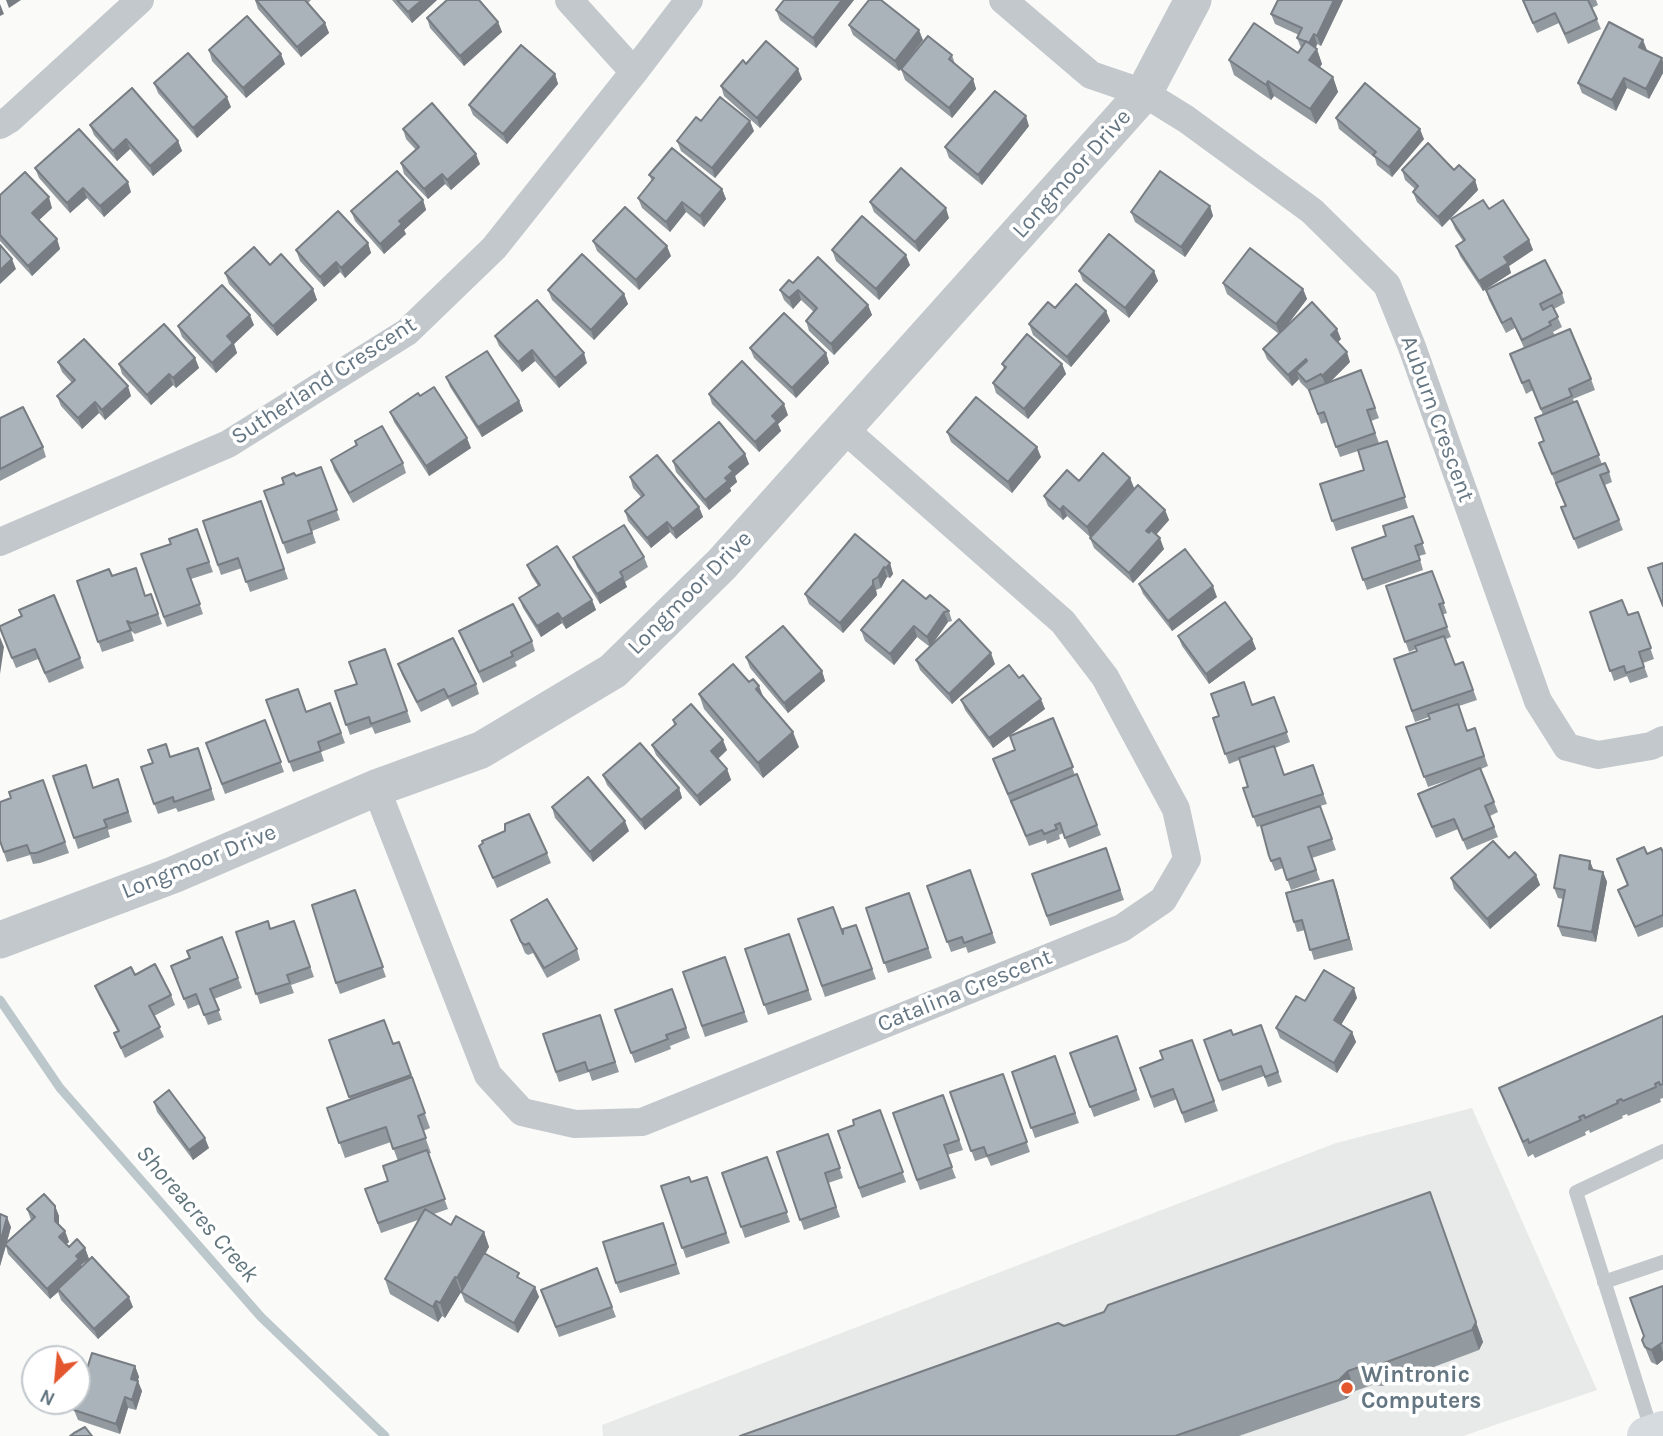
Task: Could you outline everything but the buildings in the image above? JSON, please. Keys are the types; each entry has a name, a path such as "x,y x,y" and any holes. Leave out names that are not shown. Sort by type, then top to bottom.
{"street":[{"path":"0,125 10,119 140,0"},
{"path":"569,0 634,72"},
{"name":"Sutherland Crescent","path":"0,542 229,444 407,332 494,248 689,0"},
{"name":"Auburn Crescent","path":"1003,0 1091,75 1144,93 1186,119 1312,211 1387,285 1412,346 1538,701 1567,747 1598,755 1651,746 1663,740"},
{"name":"Longmoor Drive","path":"0,940 173,875 376,788 481,750 613,671 722,564 1144,93 1193,0"},
{"name":"Catalina Crescent","path":"376,788 488,1075 522,1112 575,1124 642,1122 1122,928 1163,900 1186,859 1176,809 1105,677 1063,622 845,429"}],"lane":[{"path":"1654,1433 1576,1192 1663,1151"},
{"path":"1604,1282 1663,1262"}],"shaded area":[{"path":"1472,1108 1597,1390 1463,1436 603,1436 602,1425 1336,1143"}],"waterway":[{"name":"Shoreacres Creek","path":"0,1000 60,1088 261,1317 385,1436"}],"place":[{"name":"Wintronic Computers","path":"1347,1388"}]}
